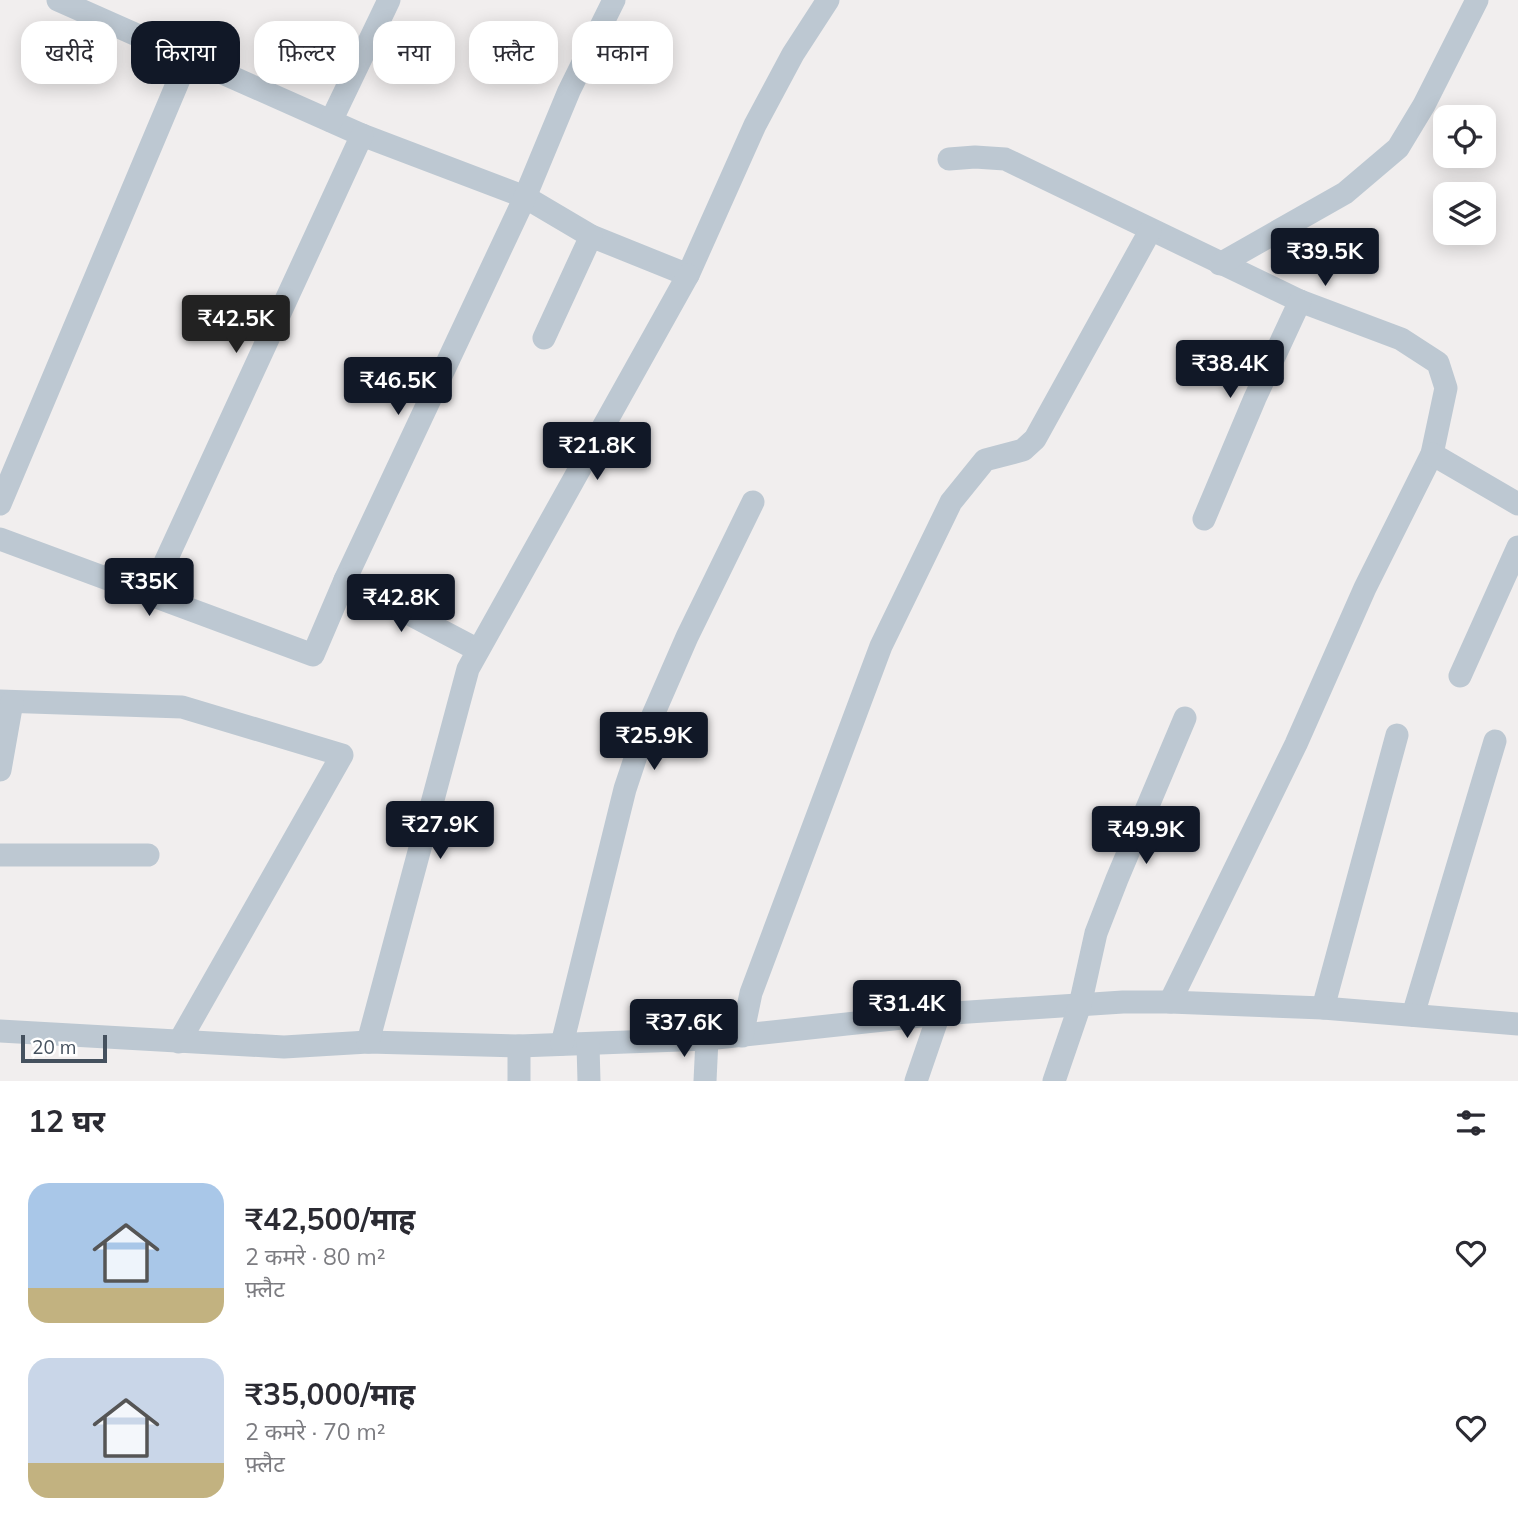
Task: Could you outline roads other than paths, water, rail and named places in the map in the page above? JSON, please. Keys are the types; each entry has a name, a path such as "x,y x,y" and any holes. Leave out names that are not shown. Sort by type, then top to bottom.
{"street":[{"path":"58,0 131,33"},
{"path":"331,121 389,0"},
{"path":"0,539 313,656 345,580 525,197 569,91 614,0"},
{"path":"369,1042 468,669 688,275 755,125 793,54 828,0"},
{"path":"1220,264 1345,193 1398,148 1424,105 1477,0"},
{"path":"240,81 362,135 525,197 591,236 688,275"},
{"path":"0,504 177,84"},
{"path":"150,595 362,135"},
{"path":"949,159 1005,159 1300,301 1401,339 1438,363 1446,388 1432,454 1365,588 1296,744 1170,1002"},
{"path":"742,1036 751,993 881,646 951,502 985,460 1023,450 1035,439 1150,231"},
{"path":"544,338 591,236"},
{"path":"1204,519 1300,301"},
{"path":"1432,454 1518,504"},
{"path":"562,1044 625,789 639,747 687,637 753,502"},
{"path":"1460,676 1518,547"},
{"path":"345,580 478,650"},
{"path":"0,770 6,702 182,707 342,755 179,1042"},
{"path":"1054,1081 1080,1005 1096,933 1185,718"},
{"path":"1323,1008 1397,735"},
{"path":"1413,1015 1495,741"},
{"path":"0,855 148,855"},
{"path":"0,1031 284,1047 369,1042 588,1045 742,1036 939,1014 1170,1002 1323,1008 1518,1024"},
{"path":"916,1081 939,1014"},
{"path":"705,1081 706,1039"},
{"path":"588,1045 589,1081"},
{"path":"519,1046 519,1081"}]}
